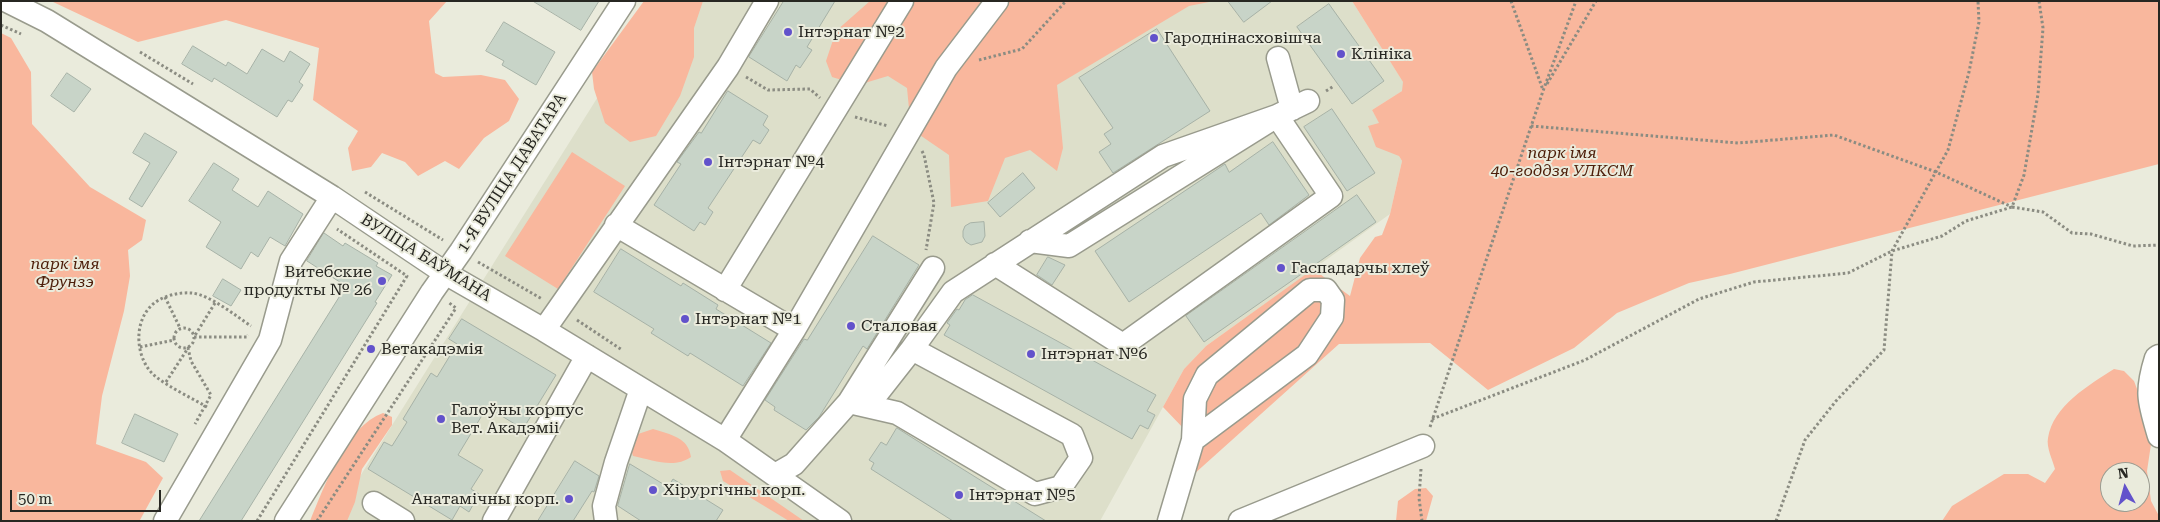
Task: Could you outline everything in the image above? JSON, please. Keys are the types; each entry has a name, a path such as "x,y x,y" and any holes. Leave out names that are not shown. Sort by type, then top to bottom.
{"street":[{"name":"ВУЛІЦА БАЎМАНА","path":"7,1 47,21 332,198 444,273 544,330 725,440 840,521"},
{"name":"1-Я ВУЛІЦА ДАВАТАРА","path":"286,521 444,273 461,251 624,1"},
{"path":"544,330 728,67 767,1"},
{"path":"725,290 902,1"},
{"path":"725,440 794,330 946,68 997,1"},
{"path":"994,264 1124,345 1331,196 1292,109 1278,58"},
{"path":"775,475 794,464 858,404 912,349 953,292 1163,156 1292,109"},
{"path":"165,521 270,340 292,261 332,198"},
{"path":"616,225 794,330"},
{"path":"858,404 933,268"},
{"path":"1169,521 1193,440 1195,399 1207,375 1310,290 1326,290 1333,300 1332,317 1307,355 1193,440"},
{"path":"858,404 897,413 1035,494 1061,488 1081,458 1072,435 912,349"},
{"path":"494,521 587,356"},
{"path":"2159,356 2156,358 2149,382 2149,402 2159,436"},
{"path":"606,521 604,506 616,462 641,389"},
{"path":"1240,521 1423,446"},
{"path":"374,503 403,521"}],"path":[{"path":"946,68 1022,50 1066,1"},
{"path":"1511,1 1543,91"},
{"path":"1422,521 1419,498 1423,446 1543,91 1576,1"},
{"path":"1543,91 1596,1"},
{"path":"1776,521 1805,440 1836,401 1884,350 1892,251 1948,150 1969,72 1979,22 1978,1"},
{"path":"2012,207 2024,175 2038,94 2043,28 2039,1"},
{"path":"1,25 26,36"},
{"path":"1532,126 1738,143 1834,134 1936,172 2012,207 2043,212 2072,233 2091,234 2133,246 2159,245"},
{"path":"907,134 924,154 931,184 934,203 925,252 933,268"},
{"path":"1432,419 1585,360 1699,299 1754,282 1848,273 1892,251 1942,236 1966,221 2012,207"},
{"path":"257,521 407,276 319,217"},
{"path":"225,418 154,375 143,359 138,340 141,322 150,306 165,297 194,293 206,297 270,340"},
{"path":"165,297 180,328"},
{"path":"317,521 456,308 446,301"},
{"path":"166,382 192,344 194,337 215,303"},
{"path":"194,337 247,336 255,322"},
{"path":"188,348 178,347 174,340 175,332 180,328 190,329 194,337"},
{"path":"140,347 174,340"},
{"path":"188,348 191,361 211,396 197,419 194,428"}],"shaded area":[{"path":"658,1 1352,1 1407,88 1372,110 1402,161 1390,214 1206,346 1184,369 1100,521 332,521"}],"green space":[{"path":"51,1 447,1 429,21 435,73 443,77 481,75 505,80 519,99 509,121 484,138 459,169 445,161 418,176 405,162 382,153 371,167 352,171 348,148 358,131 313,100 319,48 226,20 138,42"},
{"path":"644,1 703,1 694,28 694,57 680,96 656,136 630,142 605,123 594,89 592,72"},
{"path":"870,1 1214,1 1189,6 1057,85 1063,148 1057,171 1030,150 1005,158 988,201 951,207 949,155 911,129 907,88 888,76 858,85 832,77 826,61 836,31"},
{"name":"парк імя 40-годдзя УЛКСМ","path":"1352,1 2159,1 2159,164 1689,283 1617,313 1574,348 1488,390 1430,343 1339,344 1193,475 1185,430 1163,407 1184,369 1206,346 1313,269 1350,296 1360,258 1375,237 1382,235 1390,214 1402,161 1399,156 1376,147 1368,126 1379,123 1372,110 1402,91 1403,82"},
{"name":"парк імя Фрунзэ","path":"1,33 11,38 31,72 32,124 90,187 146,220 142,240 128,250 130,276 124,311 102,396 96,444 146,462 163,478 140,520 1,521"},
{"path":"572,152 625,186 558,289 505,256"},
{"path":"2114,369 2124,371 2134,381 2153,431 2148,462 2100,462 2100,512 2150,512 2150,494 2151,501 2159,516 2159,521 1942,521 1952,506 2004,474 2028,474 2045,483 2055,469 2048,442 2051,427 2064,406 2083,389"},
{"path":"383,413 392,417 392,425 362,469 355,502 347,521 310,521 329,475 347,444 370,420"},
{"path":"653,429 678,438 686,445 691,457 684,461 670,463 633,456 630,446 632,436"},
{"path":"730,470 804,521 789,521 723,481 720,471"},
{"path":"1426,488 1433,496 1426,521 1396,521 1398,501 1415,489"}],"building":[{"path":"533,1 599,1 581,30"},
{"name":"Інтэрнат №2","path":"784,1 835,1 807,47 812,50 800,68 796,65 787,81 749,57"},
{"path":"1228,1 1272,1 1244,22"},
{"name":"Клініка","path":"1329,4 1384,81 1352,104 1297,27"},
{"path":"504,22 555,52 536,85 502,65 504,61 486,51"},
{"path":"1157,29 1210,111 1113,173 1099,152 1111,144 1104,134 1113,128 1079,78"},
{"path":"193,46 226,66 228,62 247,74 262,49 284,62 290,51 310,64 299,82 303,85 292,102 288,100 277,117 214,78 212,82 182,64"},
{"path":"67,73 91,89 74,112 51,96"},
{"name":"Інтэрнат №4","path":"728,91 768,116 763,125 769,130 760,144 753,140 708,208 713,212 705,225 700,222 694,231 654,205 681,164 677,162 699,132 701,133"},
{"path":"1332,109 1375,173 1347,191 1304,127"},
{"path":"145,133 177,152 142,207 129,199 150,163 133,153"},
{"path":"1273,142 1309,195 1269,225 1261,213 1129,302 1095,251 1225,164 1229,172"},
{"path":"214,163 239,179 232,190 258,207 268,191 303,214 285,246 270,237 258,257 251,252 241,269 206,247 221,222 189,201"},
{"path":"1023,173 1035,188 1000,217 988,203"},
{"name":"Гаспадарчы хлеў","path":"1357,195 1376,222 1204,342 1186,316"},
{"path":"984,222 985,236 982,242 971,245 966,242 963,237 965,226 970,223"},
{"path":"324,233 343,246 345,243 378,263 376,266 392,275 375,302 377,303 241,521 199,521 346,286 307,261"},
{"name":"Сталовая","path":"873,236 919,265 867,349 863,346 819,417 806,430 774,410 775,407 765,400 804,339 807,340"},
{"name":"Інтэрнат №1","path":"621,249 681,286 683,283 718,305 716,309 771,343 743,386 690,353 688,356 651,333 654,329 594,292"},
{"path":"1048,257 1065,265 1052,285 1037,275"},
{"path":"223,279 241,290 231,306 213,296"},
{"name":"Інтэрнат №6","path":"973,295 1156,395 1147,411 1155,415 1148,429 1140,425 1132,439 944,335 950,325 947,323 957,309 959,310 965,300"},
{"name":"Галоўны корпус Вет. Акадэміі","path":"462,319 556,375 523,429 487,407 458,455 483,470 471,489 479,494 469,512 460,506 452,520 368,469 384,442 392,446 407,422 403,419 431,373 437,377 457,344 449,339"},
{"path":"135,414 178,434 164,462 122,443"},
{"name":"Інтэрнат №5","path":"897,428 1046,521 953,521 871,469 874,463 869,460 881,442 886,445"},
{"name":"Анатамічны корп.","path":"575,461 599,476 594,492 592,491 573,521 538,521"},
{"name":"Хірургічны корп.","path":"630,464 668,487 673,479 723,510 716,521 641,521 618,506"}],"place":[{"name":"Інтэрнат №2","path":"788,32"},
{"name":"Гароднінасховішча","path":"1154,38"},
{"name":"Клініка","path":"1341,54"},
{"name":"Інтэрнат №4","path":"708,162"},
{"name":"Гаспадарчы хлеў","path":"1281,268"},
{"name":"Витебские продукты № 26","path":"382,281"},
{"name":"Інтэрнат №1","path":"685,319"},
{"name":"Сталовая","path":"851,326"},
{"name":"Ветакадэмія","path":"371,349"},
{"name":"Інтэрнат №6","path":"1031,354"},
{"name":"Галоўны корпус Вет. Акадэміі","path":"441,419"},
{"name":"Хірургічны корп.","path":"653,490"},
{"name":"Інтэрнат №5","path":"959,495"},
{"name":"Анатамічны корп.","path":"569,499"}]}
